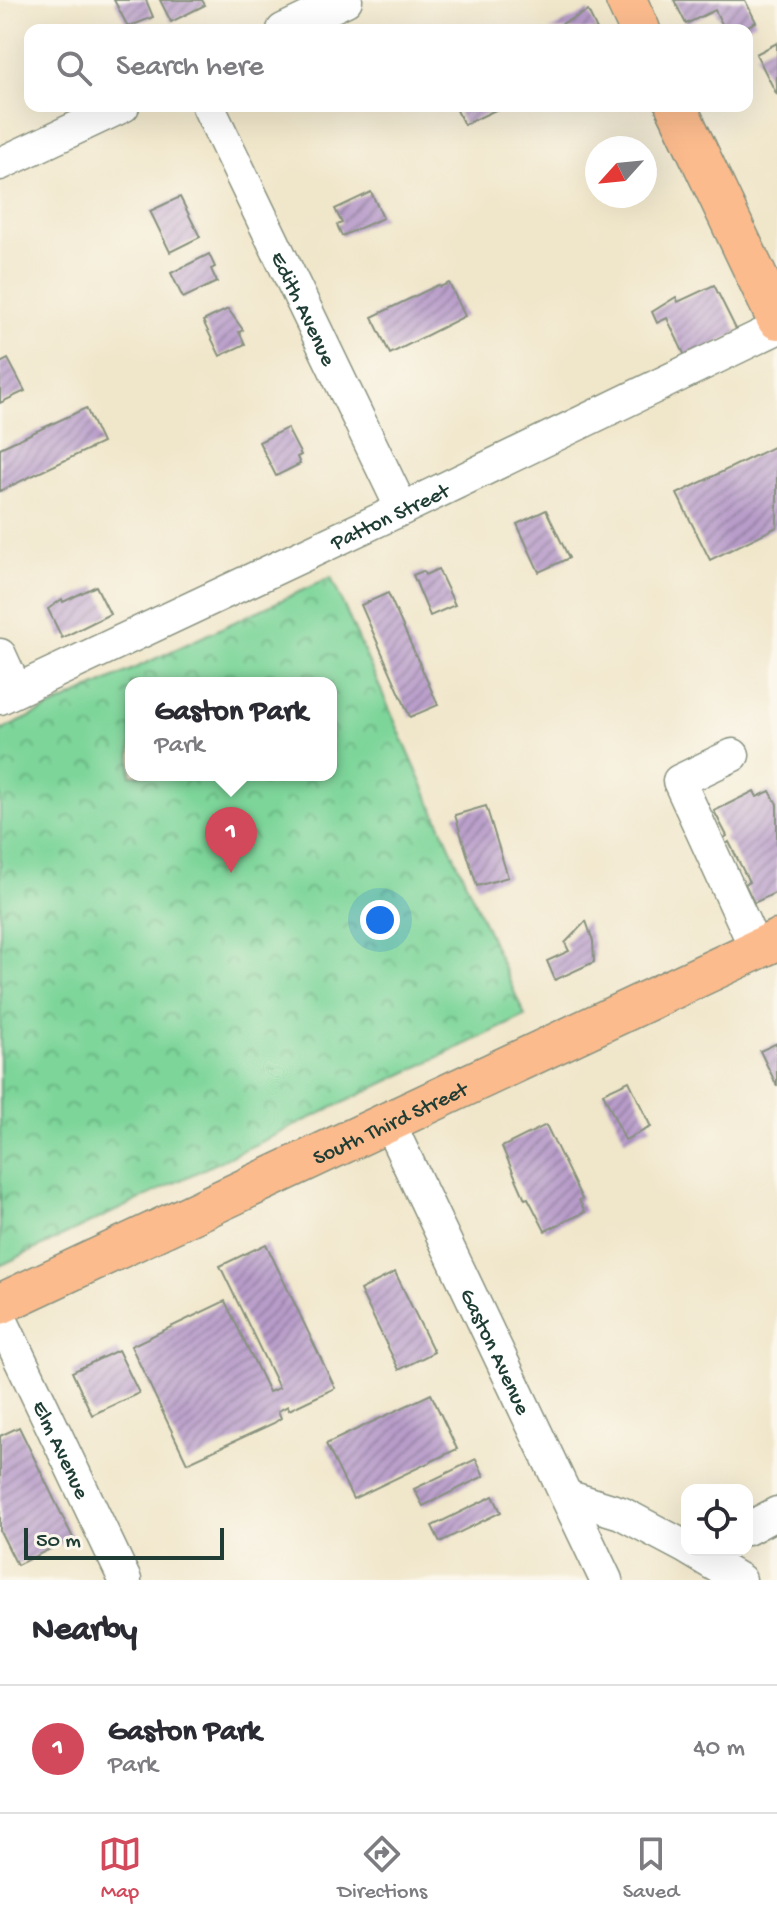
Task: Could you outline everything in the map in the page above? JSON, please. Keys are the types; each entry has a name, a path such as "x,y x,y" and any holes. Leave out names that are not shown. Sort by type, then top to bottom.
{"main road":[{"path":"626,0 637,24"},
{"path":"679,112 777,319"},
{"name":"South Third Street","path":"0,1304 766,944"}],"street":[{"path":"296,24 346,0"},
{"path":"0,164 110,112"},
{"name":"Edith Avenue","path":"211,112 402,509"},
{"name":"Patton Street","path":"8,694 777,328"},
{"path":"0,655 8,694"},
{"path":"733,755 679,781 766,944"},
{"name":"Gaston Avenue","path":"389,1123 566,1496 593,1576"},
{"name":"Elm Avenue","path":"0,1317 125,1580"},
{"path":"566,1496 621,1513 681,1544"},
{"path":"753,1526 777,1513"},
{"path":"703,1556 740,1580"}],"green space":[{"path":"331,577 525,1016 0,1266 0,731"}],"building":[{"path":"114,0 146,0 153,17 126,24"},
{"path":"160,0 202,0 205,5 171,22"},
{"path":"674,0 745,0 756,22 722,24 715,10 686,24"},
{"path":"588,11 594,24 561,24"},
{"path":"777,43 777,95 756,54"},
{"path":"458,112 491,112 464,125"},
{"path":"371,192 383,218 342,236 337,225 342,223 335,209"},
{"path":"180,197 200,237 170,252 150,211"},
{"path":"209,254 217,282 183,298 171,273"},
{"path":"449,283 465,316 390,354 372,317 438,285"},
{"path":"714,285 738,333 686,358 667,318 657,323 652,312 676,297 678,302"},
{"path":"228,309 243,330 239,332 245,344 220,356 203,321"},
{"path":"8,359 25,391 0,403 0,363"},
{"path":"86,408 102,443 0,491 0,448"},
{"path":"287,428 301,455 297,457 300,464 276,476 259,442"},
{"path":"777,445 777,527 710,560 677,494"},
{"path":"546,510 569,558 539,572 517,524"},
{"path":"438,569 455,605 430,616 413,575 423,571 425,575"},
{"path":"96,586 110,614 62,638 48,609 62,599 63,602"},
{"path":"388,593 438,705 410,717 361,605"},
{"path":"754,791 757,797 770,791 777,804 777,892 754,903 745,884 749,882 729,842 726,844 724,838 727,836 714,811"},
{"path":"486,806 508,877 477,886 455,815"},
{"path":"586,921 593,941 594,962 555,980 547,961 569,951 565,943"},
{"path":"777,1043 777,1086 760,1051"},
{"path":"629,1081 651,1127 625,1140 603,1093"},
{"path":"546,1125 582,1199 579,1200 585,1212 545,1231 528,1198 525,1199 502,1147"},
{"path":"266,1244 335,1388 289,1410 288,1406 278,1411 281,1418 274,1423 187,1463 131,1346 225,1301 269,1392 279,1388 220,1266"},
{"path":"395,1272 434,1352 399,1370 360,1290"},
{"path":"118,1350 139,1393 92,1415 72,1372"},
{"path":"431,1394 457,1449 353,1499 326,1444"},
{"path":"19,1427 73,1538 17,1565 0,1531 0,1436"},
{"path":"476,1459 484,1476 423,1506 414,1489"},
{"path":"493,1496 501,1512 440,1542 432,1526"}],"place":[{"name":"Gaston Park","path":"231,873"}]}
